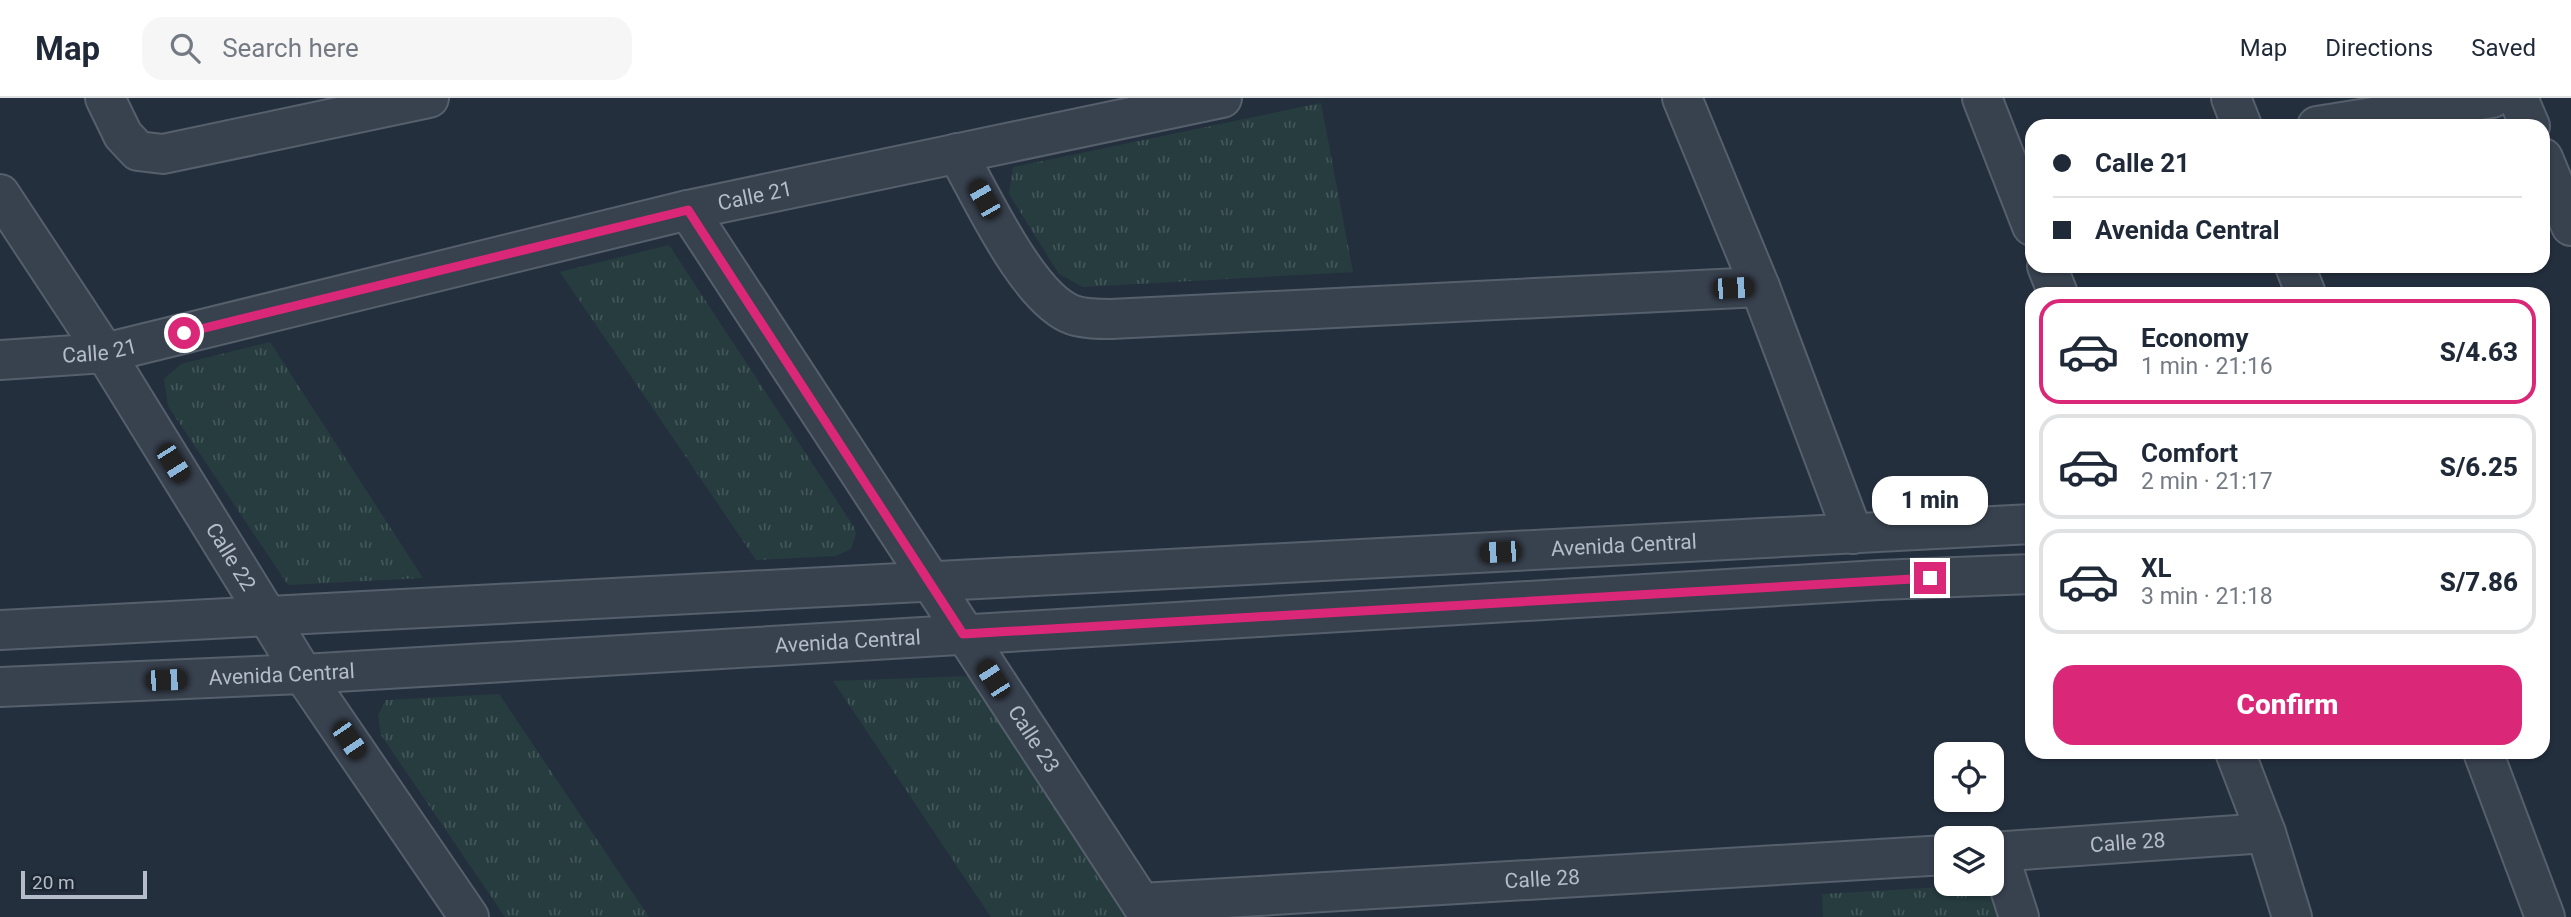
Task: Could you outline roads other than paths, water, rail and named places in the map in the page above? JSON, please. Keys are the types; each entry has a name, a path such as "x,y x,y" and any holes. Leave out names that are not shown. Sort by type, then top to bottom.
{"street":[{"path":"105,98 123,135 138,151 163,154 429,98"},
{"name":"Calle 21","path":"0,360 105,353 688,210 1222,98"},
{"path":"1682,98 1760,287 1853,534"},
{"path":"1982,98 2025,208"},
{"path":"2231,98 2239,119"},
{"path":"2361,119 2492,98"},
{"path":"2518,98 2527,119"},
{"path":"957,153 1034,284 1058,307 1083,317 1111,319 1760,287"},
{"path":"2550,175 2571,226"},
{"name":"Calle 22","path":"0,194 105,353 303,674 469,917"},
{"name":"Calle 23","path":"688,210 1145,910"},
{"name":"Avenida Central","path":"0,630 2025,524"},
{"name":"Avenida Central","path":"0,687 303,674 1865,580 2025,575"},
{"path":"2238,759 2266,834 2292,917"},
{"path":"2486,759 2546,917"},
{"name":"Calle 28","path":"2004,851 2266,834"},
{"name":"Calle 28","path":"1145,910 1934,856"},
{"path":"2004,876 2019,917"}]}
